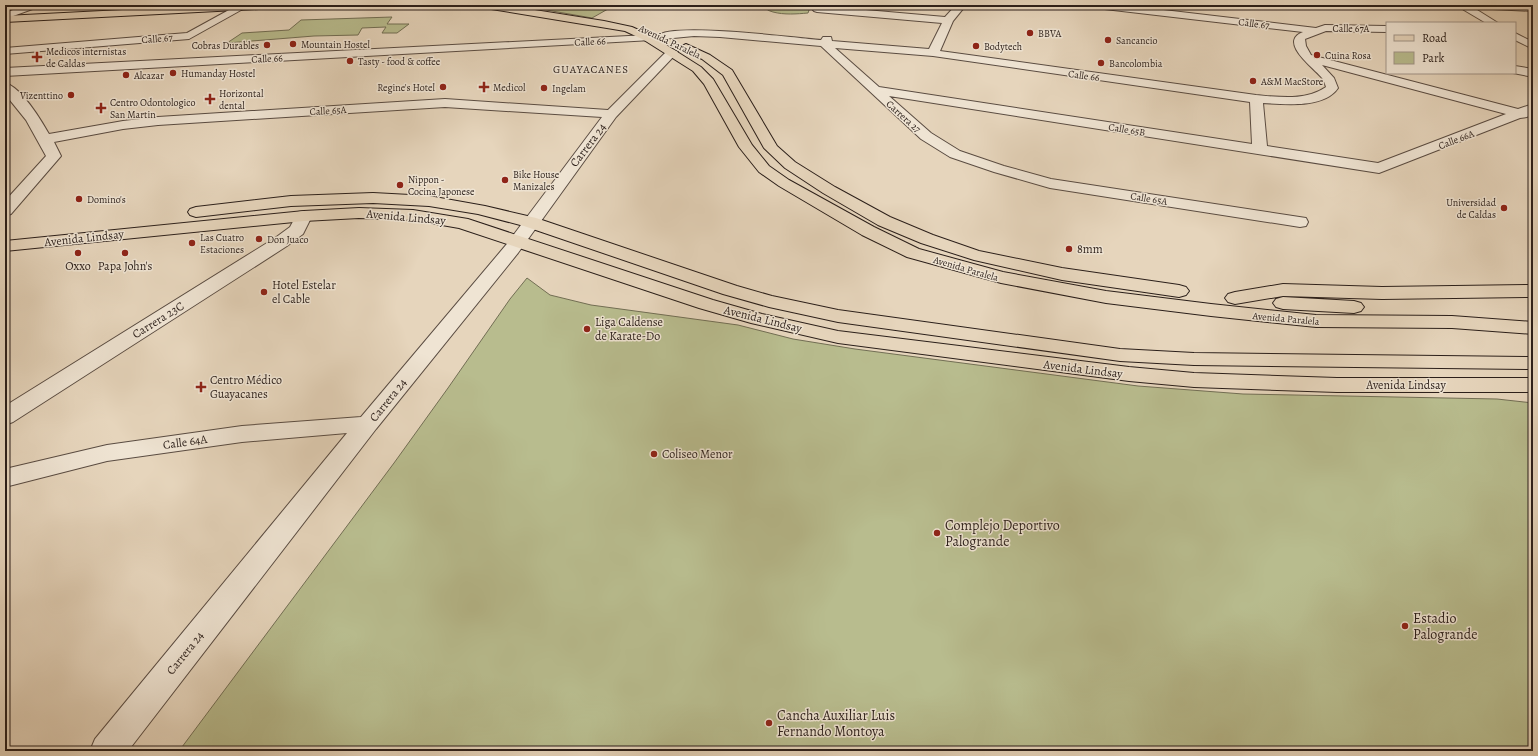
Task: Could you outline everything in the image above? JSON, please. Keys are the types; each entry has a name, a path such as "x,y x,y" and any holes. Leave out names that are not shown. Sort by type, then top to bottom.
{"main road":[{"path":"5,19 277,5"},
{"name":"Avenida Paralela","path":"485,5 604,24 651,34 697,69 709,82 746,147 764,169 784,183 868,231 913,253 1001,277 1106,297 1204,309 1316,321 1452,322 1533,328"},
{"name":"Avenida Paralela","path":"520,5 616,20 706,57 728,73 771,148 790,165 829,190 884,221 927,239 974,255 1062,274 1192,293"},
{"name":"Avenida Lindsay","path":"5,234 314,199 373,198 429,201 479,209 523,232 721,309 758,320 838,336 1129,374 1194,380 1337,385 1533,385"},
{"name":"Avenida Lindsay","path":"5,246 304,216 359,213 413,215 523,232 769,301 838,316 1120,355 1273,361 1533,363"},
{"name":"Avenida Paralela","path":"1533,291 1382,292 1283,290 1228,297 1303,305 1349,307 1441,307 1515,311 1533,314"}],"street":[{"path":"5,16 35,5"},
{"path":"933,53 948,20 961,5"},
{"name":"Calle 67","path":"1096,5 1173,9 1367,40"},
{"path":"1491,22 1467,8 1473,5 1533,8"},
{"name":"Calle 67","path":"5,51 189,36 244,6"},
{"path":"815,7 948,20"},
{"name":"Calle 66","path":"673,24 933,53 1256,99 1311,99 1325,95 1332,88 1331,81 1307,57"},
{"name":"Calle 67A","path":"1314,31 1334,28 1386,29"},
{"path":"1314,31 1300,37 1299,45 1307,57 1527,111"},
{"name":"Calle 66","path":"5,72 651,34 720,34 827,42"},
{"name":"Carrera 24","path":"107,751 523,232 611,114 651,34"},
{"path":"1516,37 1533,46"},
{"name":"Carrera 27","path":"827,42 926,136 955,154 999,169"},
{"path":"1516,70 1533,73"},
{"path":"5,87 15,105 46,139 54,156 5,211"},
{"name":"Calle 65B","path":"876,90 1378,168"},
{"path":"1256,99 1260,150"},
{"name":"Calle 65A","path":"46,139 123,125 158,121 446,103 611,114"},
{"name":"Calle 66A","path":"1378,168 1527,111"},
{"name":"Calle 65A","path":"999,169 1050,183 1300,222"},
{"name":"Carrera 23C","path":"5,417 281,242 297,230 304,216"},
{"name":"Calle 64A","path":"5,478 107,453 242,434 368,424"}],"green space":[{"path":"518,5 615,5 592,18"},
{"path":"759,5 811,5 808,13 782,14 771,11"},
{"path":"392,17 387,24 409,24 397,33 382,33 386,27 362,28 358,35 314,36 227,43 242,33 289,30 301,20"},
{"name":"Complejo Deportivo Palogrande","path":"527,278 550,295 591,305 738,325 793,339 855,349 1138,386 1243,394 1497,399 1533,403 1533,751 179,751 394,463 510,299"}],"place":[{"name":"BBVA","path":"1030,33"},
{"name":"Sancancio","path":"1108,40"},
{"name":"Mountain Hostel","path":"293,44"},
{"name":"Cobras Durables","path":"267,45"},
{"name":"Bodytech","path":"976,46"},
{"name":"Cuina Rosa","path":"1317,55"},
{"name":"Medicos internistas de Caldas","path":"37,57"},
{"name":"Tasty - food & coffee","path":"350,61"},
{"name":"Bancolombia","path":"1101,63"},
{"name":"Humanday Hostel","path":"173,73"},
{"name":"Alcazar","path":"126,75"},
{"name":"A&M MacStore","path":"1253,81"},
{"name":"Regine's Hotel","path":"443,87"},
{"name":"Medicol","path":"484,87"},
{"name":"Ingelam","path":"544,88"},
{"name":"Vizenttino","path":"71,95"},
{"name":"Horizontal dental","path":"210,99"},
{"name":"Centro Odontologico San Martin","path":"101,108"},
{"name":"Bike House Manizales","path":"505,180"},
{"name":"Nippon - Cocina Japonese","path":"400,185"},
{"name":"Domino's","path":"79,199"},
{"name":"Universidad de Caldas","path":"1504,208"},
{"name":"Don Juaco","path":"259,239"},
{"name":"Las Cuatro Estaciones","path":"192,243"},
{"name":"8mm","path":"1069,249"},
{"name":"Oxxo","path":"78,253"},
{"name":"Papa John's","path":"125,253"},
{"name":"Hotel Estelar el Cable","path":"264,292"},
{"name":"Liga Caldense de Karate-Do","path":"587,329"},
{"name":"Centro Médico Guayacanes","path":"201,387"},
{"name":"Coliseo Menor","path":"654,454"},
{"name":"Complejo Deportivo Palogrande","path":"937,533"},
{"name":"Estadio Palogrande","path":"1405,626"},
{"name":"Cancha Auxiliar Luis Fernando Montoya","path":"769,723"}],"district":[{"name":"GUAYACANES","path":"591,69"}]}
